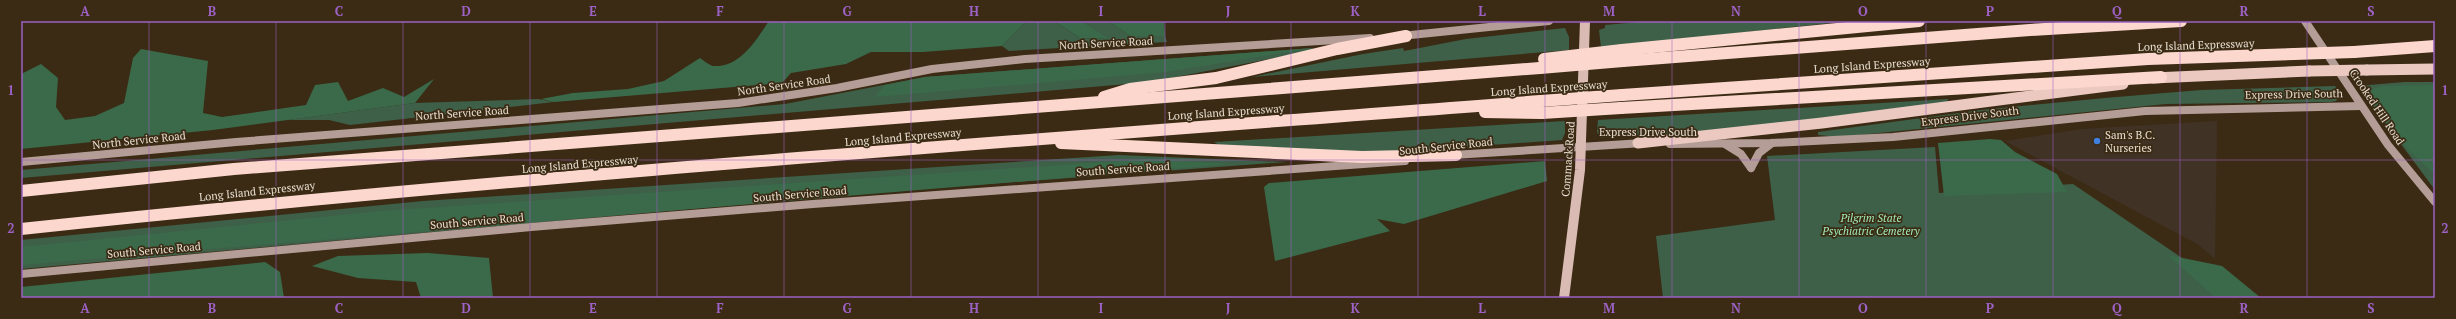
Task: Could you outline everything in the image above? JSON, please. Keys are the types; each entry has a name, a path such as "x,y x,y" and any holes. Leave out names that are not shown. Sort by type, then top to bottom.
{"highway":[{"path":"1622,56 1919,21"},
{"name":"Long Island Expressway","path":"21,191 234,169 1435,77 1542,63 1622,56 2181,21"},
{"path":"1086,103 1130,88 1216,78 1406,36"},
{"name":"Long Island Expressway","path":"21,229 281,202 1022,140 1436,109 1541,107 1622,95 2117,61 2354,52 2435,46"},
{"name":"Express Drive South","path":"1638,143 1800,126 2014,97 2087,90 2161,77 2309,71 2435,69"},
{"path":"1541,107 1621,108 2161,77"},
{"path":"1022,140 1094,146 1362,157 1456,155"}],"main road":[{"name":"North Service Road","path":"21,162 236,142 738,103 837,88 932,69 1025,59 1406,36 1549,21"},
{"name":"Commack Road","path":"1564,298 1578,192 1585,21"},
{"name":"Crooked Hill Road","path":"2305,21 2400,162 2435,202"},
{"name":"Express Drive South","path":"1581,146 1638,143 1772,143 1901,136 2117,113 2361,106"},
{"path":"1725,144 1739,152 1751,168 1759,153 1772,143"},
{"name":"South Service Road","path":"21,274 531,227 1039,186 1290,171 1456,155 1581,146"}],"shaded area":[{"path":"2217,121 2215,259 2199,245 2005,141 2082,129"}],"green space":[{"path":"769,21 1027,21 1002,46 923,52 871,52 846,64 791,73 782,83 554,102 541,99 573,93 628,89 664,81 700,58 713,66 723,65 739,58 753,44"},
{"path":"1027,21 1054,21 1080,38 1108,39 1082,21 1108,21 1130,36 1165,36 1167,42 1009,51 1002,46"},
{"path":"1054,21 1082,21 1109,39 1080,38"},
{"path":"1108,21 1164,21 1165,36 1130,36"},
{"path":"1650,21 1851,21 1601,47 1599,30 1605,28 1605,25"},
{"path":"1565,28 1569,37 1569,50 1252,77 1363,54 1403,48 1404,51 1466,39"},
{"path":"1313,48 1311,51 1150,82 21,178 21,170 785,104 925,77"},
{"path":"1313,48 1166,72 875,97 885,85 925,77"},
{"path":"141,49 208,61 203,113 222,117 306,105 315,85 338,82 348,101 383,88 404,97 434,79 415,103 213,130 21,149 21,74 41,64 58,78 56,107 65,120 95,116 124,103 133,58"},
{"path":"2404,82 2435,82 2435,190 2358,86"},
{"path":"2435,85 2435,174 2410,152 2362,93 2381,86"},
{"path":"2335,86 2340,94 2336,101 2330,102 2166,104 1839,137 1818,135 1818,132 1981,110 2105,98 2201,90"},
{"path":"538,99 554,102 350,125 329,120 287,120 415,103"},
{"path":"1948,99 1947,103 1714,131 1600,138 1597,132 1598,120"},
{"path":"1565,121 1565,133 1562,140 1377,153 1221,146 1214,142"},
{"path":"1990,139 2001,140 2015,152 2057,174 2067,192 1944,196 1938,143"},
{"name":"Pilgrim State Psychiatric Cemetery","path":"1935,147 1939,193 2073,184 2219,283 2220,298 1663,298 1656,236 1775,220 1767,156"},
{"path":"1119,155 1287,162 866,193 21,269 21,240 423,201"},
{"path":"1149,159 1230,164 21,265 21,247 380,211"},
{"path":"1545,161 1547,181 1404,224 1377,219 1390,231 1275,261 1264,187 1269,183"},
{"path":"428,253 489,258 493,298 421,298 416,282 358,278 312,266 338,256"},
{"path":"2168,255 2222,266 2261,298 2216,298"},
{"path":"265,262 280,272 284,298 21,298 21,287"}],"place":[{"name":"Sam's B.C. Nurseries","path":"2097,141"}]}
